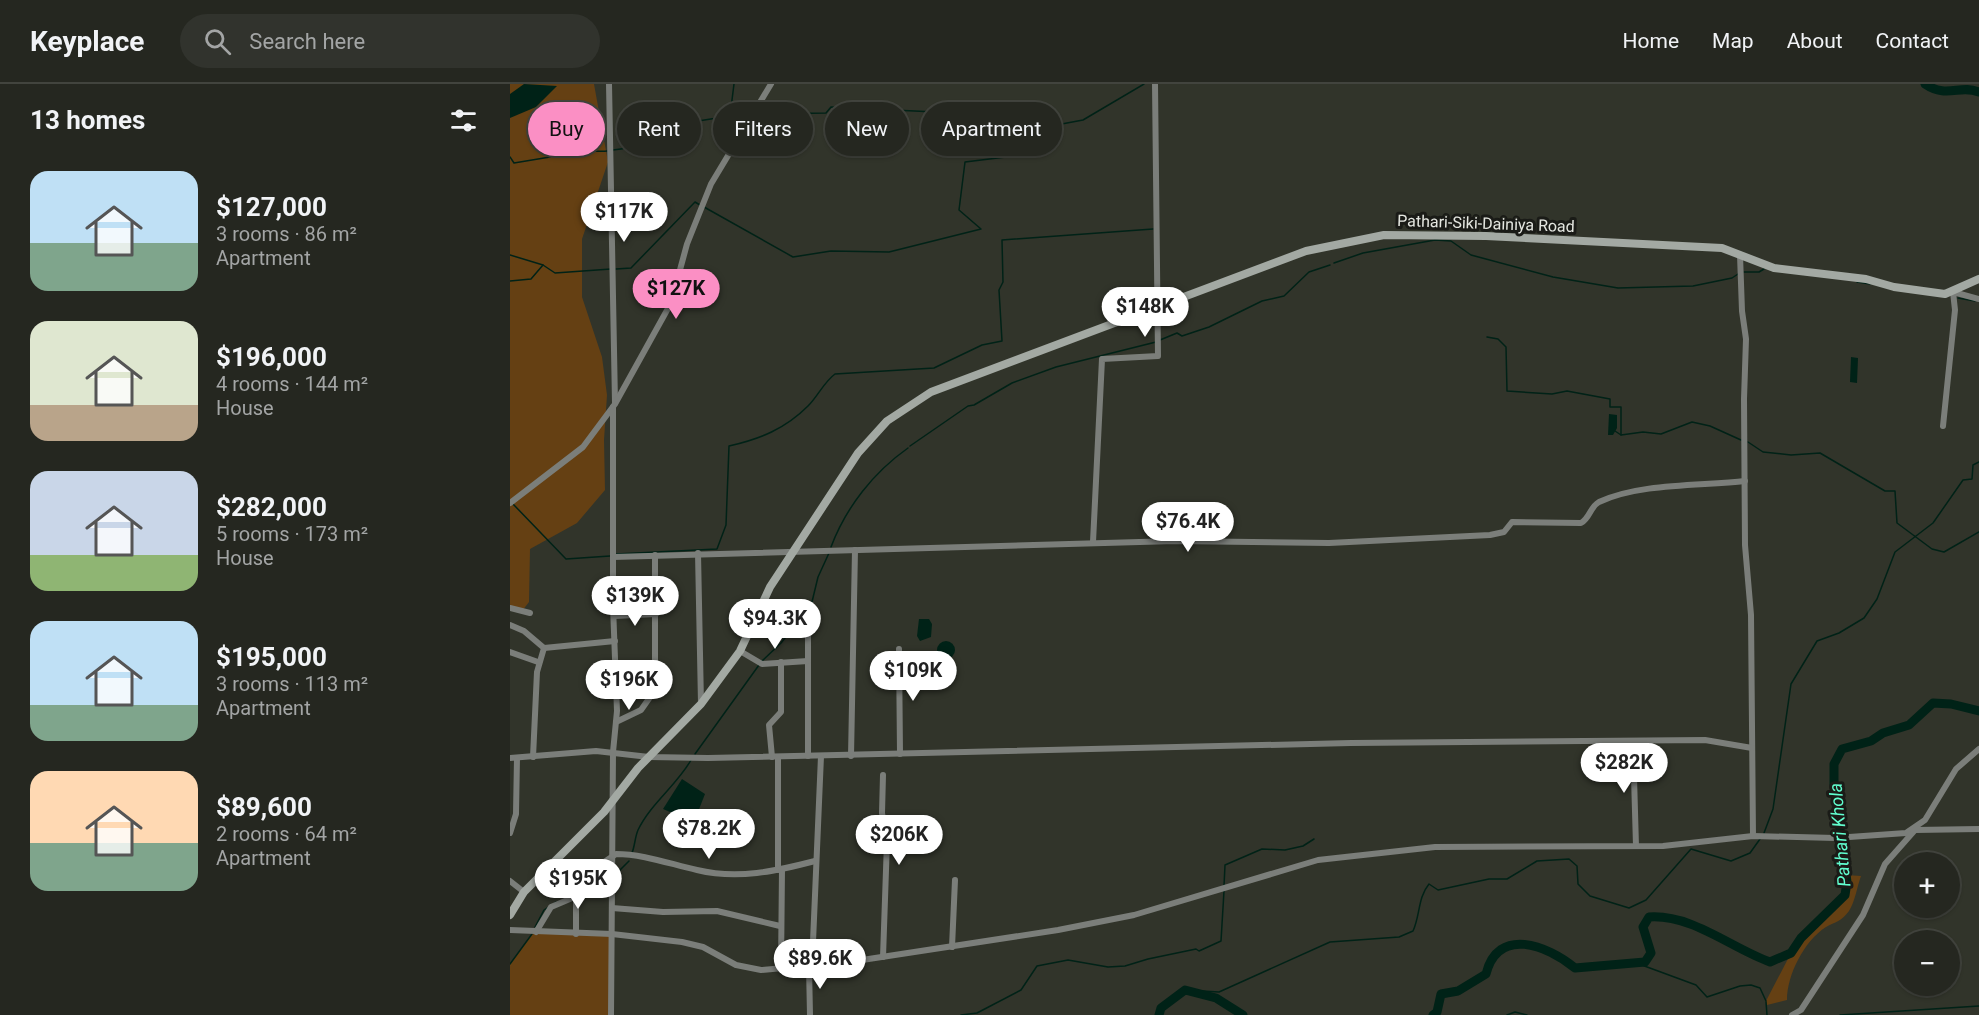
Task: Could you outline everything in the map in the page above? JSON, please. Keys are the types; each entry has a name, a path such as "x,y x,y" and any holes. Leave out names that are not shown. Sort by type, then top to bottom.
{"main road":[{"name":"Pathari-Siki-Dainiya Road","path":"510,915 524,892 613,801 649,758 701,704 740,651 770,588 792,550 858,453 887,421 931,392 1306,251 1384,235 1486,236 1681,244 1722,248 1774,268 1866,279 1911,290 1953,292 1979,279"}],"street":[{"path":"609,84 616,722 613,752 611,1015"},
{"path":"510,503 583,447 614,405 671,303 687,244 711,184 771,84"},
{"path":"1093,542 1102,359 1158,356 1155,84"},
{"path":"1740,255 1742,311 1746,339 1745,545 1751,615 1753,837"},
{"path":"1943,426 1955,310 1953,292 1979,299"},
{"path":"613,557 1093,542 1329,543 1490,535 1504,532 1512,522 1581,523 1587,519 1599,502 1639,491 1745,481"},
{"path":"851,756 855,550"},
{"path":"698,553 701,704"},
{"path":"616,722 641,710 655,690 655,555"},
{"path":"510,608 530,614"},
{"path":"614,616 656,614"},
{"path":"808,621 808,756"},
{"path":"510,625 524,631 544,648 615,641"},
{"path":"533,757 538,662 544,648"},
{"path":"899,649 900,754"},
{"path":"740,651 762,664 808,661"},
{"path":"510,652 538,662"},
{"path":"781,662 781,712 770,725 775,757 781,968"},
{"path":"510,833 516,814 514,758 571,752 613,752 649,758 775,757 1351,743 1704,740 1752,748"},
{"path":"1633,742 1636,846"},
{"path":"1792,1015 1801,1010 1863,915 1885,864 1933,809 1956,769 1979,749"},
{"path":"810,1015 810,965 820,756"},
{"path":"883,775 882,813 887,841 883,957"},
{"path":"510,930 612,934 694,944 749,970 781,968 952,947 1134,915 1318,860 1435,848 1663,846 1753,837 1835,838 1906,833 1915,830 1979,829"},
{"path":"576,934 576,898 572,884 612,856 619,854 649,858 707,872 750,874 780,870 815,861"},
{"path":"952,947 955,880"},
{"path":"510,881 524,892"},
{"path":"536,932 551,907 612,881"},
{"path":"612,908 663,912 717,910 780,926"}],"shaded area":[{"path":"510,84 594,84 597,102 528,102 528,156 605,156 605,145 608,162 582,239 582,297 602,357 607,395 604,440 605,490 577,523 530,549 529,602 522,611 510,607"},
{"path":"524,84 557,86 541,102 528,102 528,110 510,118 510,94"},
{"path":"1851,357 1858,358 1857,383 1850,382"},
{"path":"1609,414 1617,415 1617,428 1613,435 1608,435"},
{"path":"919,619 929,619 932,624 931,637 920,641 917,636"},
{"path":"946,641 952,644 955,650 952,656 946,659 940,656 937,650 940,644"},
{"path":"682,779 705,794 694,822 663,809"},
{"path":"1846,875 1861,876 1849,911 1841,919 1818,933 1804,950 1790,980 1787,1000 1767,1005 1766,1001 1801,938 1845,896"},
{"path":"532,934 612,934 611,1015 510,1015 510,964"}],"waterway":[{"path":"613,150 689,140 698,121 730,116 734,84"},
{"path":"704,207 793,257 831,251 889,252 981,229 959,210 965,162 1023,155 1035,129 1083,120 1144,84"},
{"path":"1925,84 1940,90 1966,89 1979,92"},
{"path":"813,113 826,113 831,107 921,111"},
{"path":"510,157 514,163 550,157 559,146 569,151 607,151"},
{"path":"616,269 631,268 695,202 700,205"},
{"path":"616,554 717,549 726,525 729,446 762,436 790,421 808,406 835,374 934,368 982,345 1002,341 999,290 1003,282 1002,240 1153,229"},
{"path":"1334,263 1363,253 1435,240 1451,241 1471,255 1553,277 1618,288 1693,286 1732,278 1738,274"},
{"path":"510,255 543,265"},
{"path":"510,281 531,279 543,265 555,273 611,269"},
{"path":"1160,340 1177,333 1182,336 1209,327 1262,301 1284,296 1309,272 1330,265"},
{"path":"1744,272 1759,272 1764,269"},
{"path":"1857,282 1870,284"},
{"path":"1958,298 1975,301"},
{"path":"1487,337 1498,339 1506,347 1507,391 1552,394 1567,391 1610,399 1610,407 1621,407 1621,435"},
{"path":"910,446 968,406 974,405 1012,383 1056,367 1156,342"},
{"path":"1615,431 1621,435 1643,432 1661,434 1692,422 1710,426 1741,440"},
{"path":"1748,442 1763,452 1791,455 1820,453 1885,491 1895,491 1897,523 1932,549 1944,552 1979,532"},
{"path":"831,547 837,532 862,492 884,468 908,448"},
{"path":"1764,833 1773,809 1791,684 1817,641 1839,633 1864,618 1877,599 1895,552 1933,523 1963,480 1972,479 1973,465 1979,462"},
{"path":"513,504 566,559 610,556"},
{"path":"762,661 781,643 811,606 818,577 829,553"},
{"path":"695,754 759,665"},
{"name":"Pathari Khola","path":"1433,1015 1437,1012 1441,994 1458,991 1486,974 1492,959 1501,950 1512,945 1524,944 1538,947 1551,952 1575,968 1645,962 1651,953 1643,927 1649,917 1665,917 1696,926 1770,962 1791,953 1801,938 1845,895 1847,882 1834,784 1834,764 1842,749 1871,741 1883,733 1909,725 1933,703 1951,704 1979,711"},
{"path":"632,853 643,820 679,778 691,760"},
{"path":"1224,886 1225,865 1262,849 1285,850 1303,846 1314,839"},
{"path":"1185,990 1219,992 1330,942 1399,937 1413,931 1425,889 1429,884 1438,890 1489,879 1507,879 1537,861 1569,859 1577,866 1578,884 1590,896 1629,908 1646,900 1691,849 1731,861 1750,853 1760,839"},
{"path":"615,875 629,861"},
{"path":"961,1015 977,1013 1021,990 1037,966 1068,960 1108,967 1125,966 1196,949 1199,951 1221,941 1224,891"},
{"path":"535,927 544,910 556,902"},
{"path":"510,964 532,934"},
{"path":"1639,964 1696,985 1707,997 1740,986 1751,985 1760,988 1766,1001"},
{"name":"Pathari Khola","path":"1159,1015 1161,1008 1185,990 1216,998 1243,1015"},
{"path":"1766,1002 1767,1015"},
{"path":"1840,1015 1979,1006"},
{"path":"1507,1015 1515,1012 1527,1015"}]}
